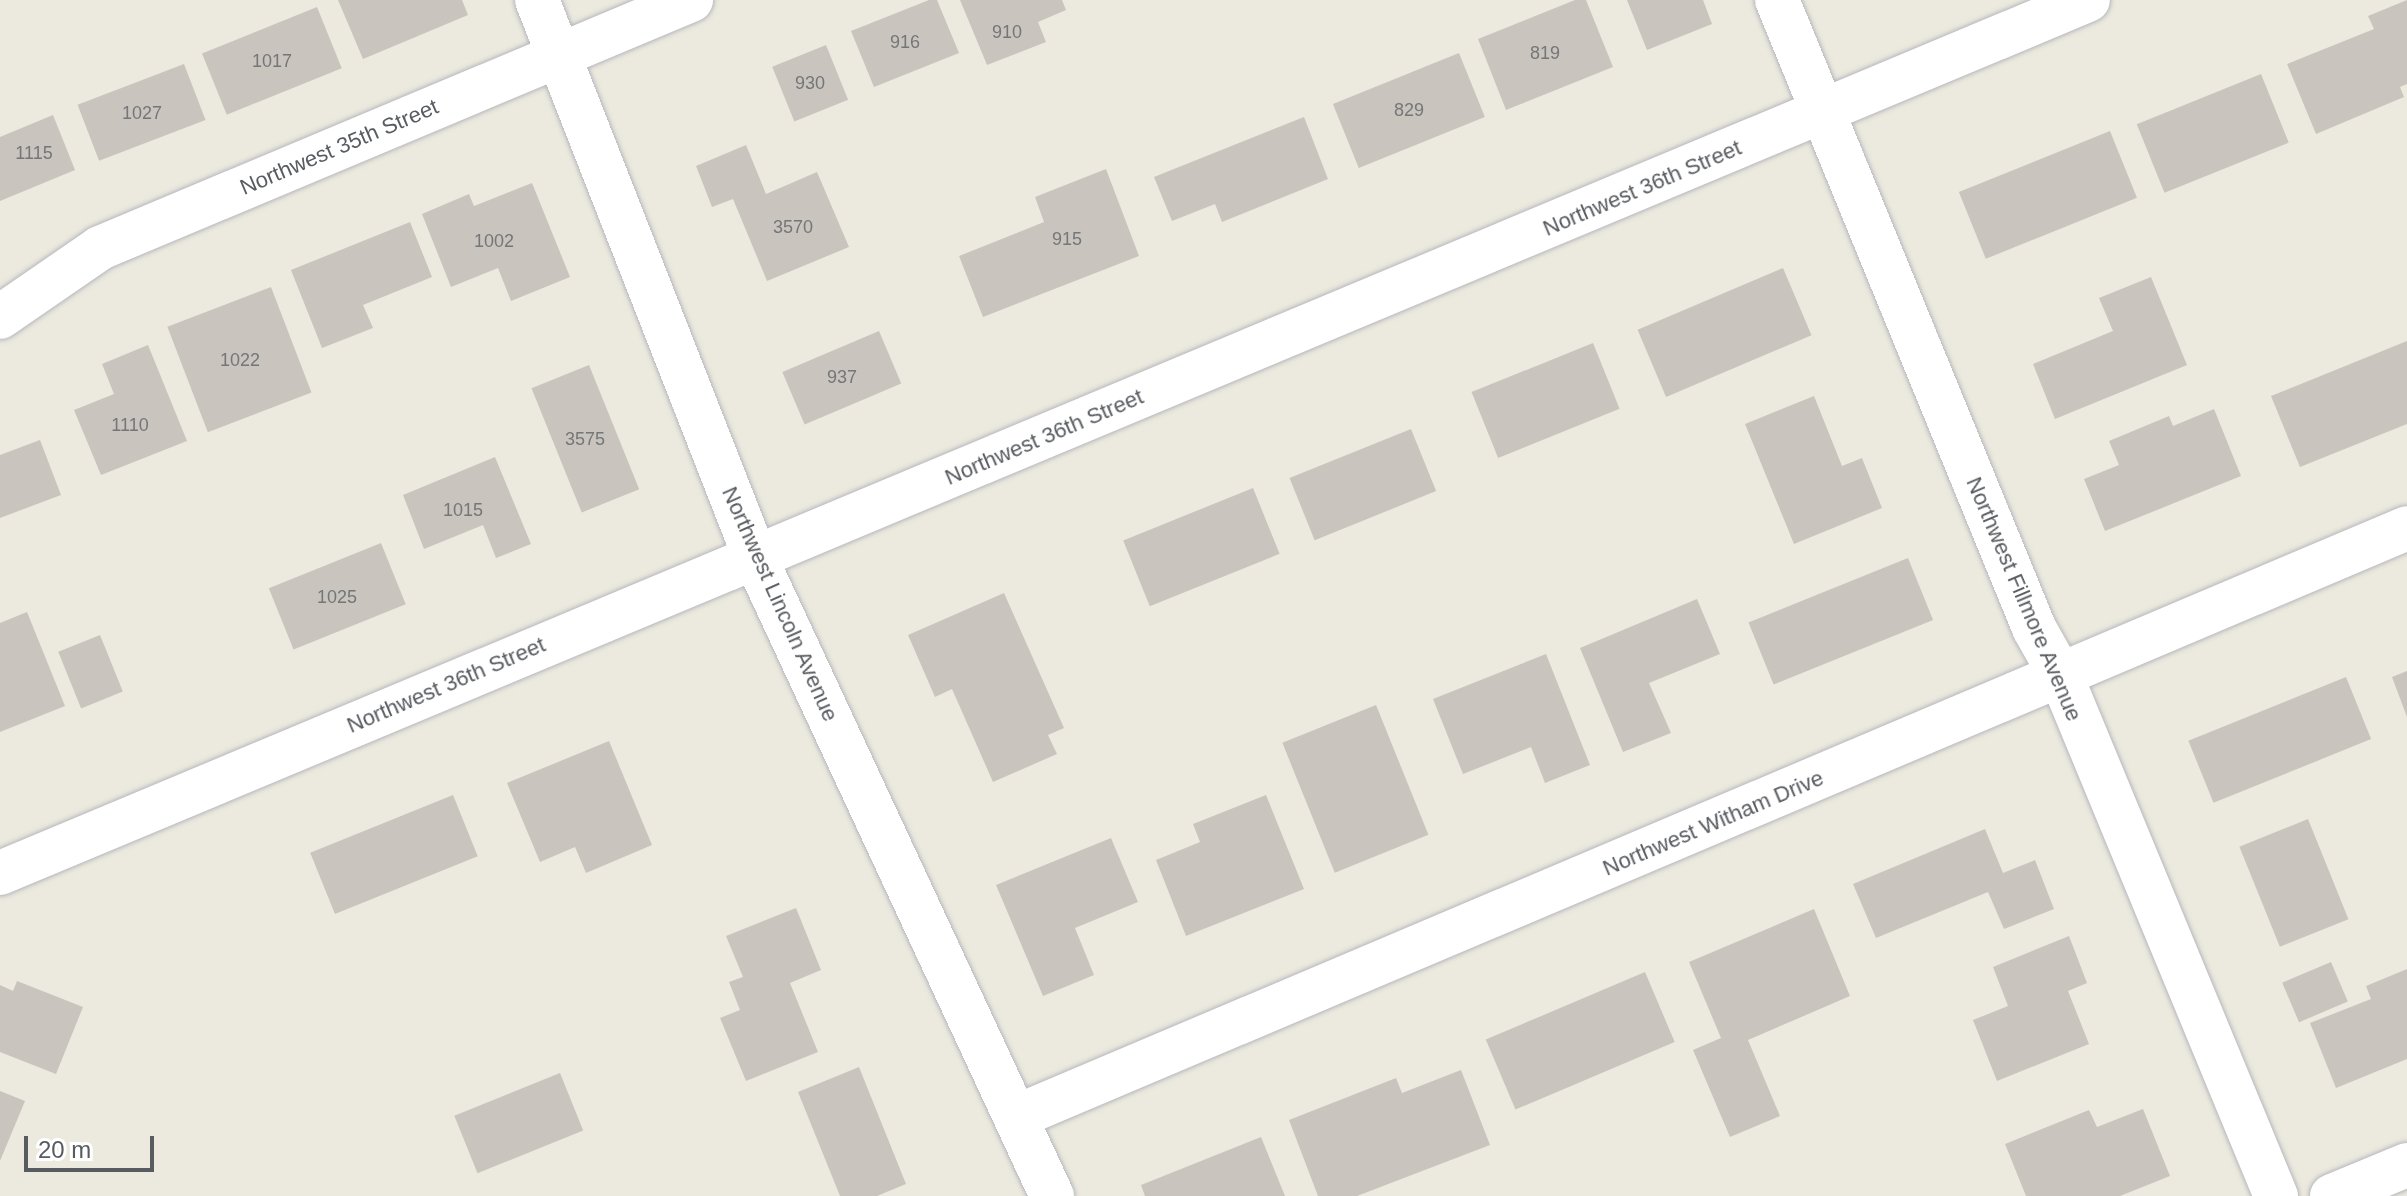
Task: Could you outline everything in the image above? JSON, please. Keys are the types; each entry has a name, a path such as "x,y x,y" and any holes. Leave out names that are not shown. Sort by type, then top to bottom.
{"street":[{"name":"Northwest Lincoln Avenue","path":"537,0 755,557 1018,1116 1052,1196"},
{"name":"Northwest 35th Street","path":"0,317 100,248 691,0"},
{"name":"Northwest Fillmore Avenue","path":"1777,0 2034,628 2061,676 2276,1196"},
{"name":"Northwest 36th Street","path":"0,873 2088,0"},
{"name":"Northwest Witham Drive","path":"1018,1116 2407,528"},
{"path":"2332,1196 2407,1165"}],"building":[{"path":"338,0 462,0 468,15 363,59"},
{"path":"929,0 937,0 959,53 874,87 851,31"},
{"path":"960,0 1062,0 1066,10 1038,22 1046,42 987,65"},
{"path":"1575,0 1586,0 1613,67 1506,110 1478,39"},
{"path":"1627,0 1703,0 1712,24 1647,50"},
{"path":"2407,0 2407,84 2400,87 2404,97 2316,134 2287,64 2374,29 2368,16"},
{"path":"317,7 342,68 227,115 202,53"},
{"path":"826,45 848,100 794,121 772,67"},
{"path":"1459,53 1485,117 1359,168 1333,104"},
{"path":"184,64 206,120 99,161 78,105"},
{"path":"2261,74 2289,143 2164,193 2137,124"},
{"path":"53,115 75,170 0,201 0,137"},
{"path":"1304,117 1328,179 1222,222 1215,204 1172,221 1154,177"},
{"path":"2110,131 2137,198 1986,259 1959,192"},
{"path":"746,145 766,194 817,172 849,247 767,281 733,199 712,207 696,166"},
{"path":"1106,169 1139,256 983,317 959,256 1044,222 1035,197"},
{"path":"532,183 570,277 511,301 498,268 451,287 422,214 469,194 474,206"},
{"path":"410,222 432,277 363,305 373,328 322,348 291,270"},
{"path":"1783,268 1812,335 1666,397 1638,330"},
{"path":"2151,277 2187,365 2055,419 2033,364 2113,331 2099,298"},
{"path":"271,287 311,392 208,432 167,327"},
{"path":"879,331 901,383 805,424 782,372"},
{"path":"2407,341 2407,424 2300,467 2271,396"},
{"path":"1593,343 1620,409 1498,458 1472,392"},
{"path":"148,345 187,441 101,475 74,410 114,394 102,364"},
{"path":"589,365 639,489 582,512 532,388"},
{"path":"1814,396 1842,466 1862,458 1882,508 1794,544 1745,424"},
{"path":"2214,409 2241,476 2105,531 2084,479 2119,465 2109,441 2169,416 2173,426"},
{"path":"1411,429 1436,491 1315,540 1290,478"},
{"path":"40,440 61,495 0,518 0,455"},
{"path":"495,457 531,544 496,558 483,525 424,549 403,495"},
{"path":"1253,488 1280,554 1150,606 1123,540"},
{"path":"381,543 406,604 294,650 269,588"},
{"path":"1908,558 1933,620 1774,685 1749,622"},
{"path":"1004,593 1064,728 1048,735 1057,754 993,782 952,689 935,697 908,635"},
{"path":"1697,599 1720,654 1649,683 1671,733 1623,752 1580,648"},
{"path":"27,612 65,706 0,732 0,623"},
{"path":"100,635 123,692 81,708 58,652"},
{"path":"1546,654 1590,765 1545,783 1531,747 1463,774 1433,699"},
{"path":"2407,671 2407,717 2392,677"},
{"path":"2346,677 2371,739 2213,803 2188,741"},
{"path":"1376,705 1428,835 1335,873 1282,743"},
{"path":"609,741 652,845 586,873 575,847 540,862 507,783"},
{"path":"453,795 478,856 335,914 310,853"},
{"path":"1266,795 1304,889 1186,936 1156,860 1200,842 1193,824"},
{"path":"2308,819 2348,919 2280,947 2239,847"},
{"path":"1985,829 2003,873 2035,860 2054,909 2004,929 1988,892 1876,938 1853,884"},
{"path":"1111,838 1138,902 1075,928 1094,975 1043,996 996,885"},
{"path":"796,908 821,970 790,983 818,1052 746,1081 720,1018 740,1010 729,982 743,977 726,936"},
{"path":"1814,909 1850,996 1748,1040 1780,1116 1730,1137 1693,1050 1721,1038 1689,962"},
{"path":"2069,936 2087,983 2068,991 2089,1044 1997,1081 1973,1020 2008,1006 1993,967"},
{"path":"2331,962 2348,1002 2299,1022 2282,983"},
{"path":"2407,969 2407,1059 2336,1088 2310,1023 2371,999 2366,986"},
{"path":"1645,972 1675,1042 1515,1110 1486,1040"},
{"path":"17,981 83,1007 56,1074 0,1052 0,985 13,991"},
{"path":"859,1067 906,1184 877,1196 840,1196 798,1092"},
{"path":"1461,1070 1490,1145 1357,1196 1318,1196 1289,1120 1396,1078 1402,1093"},
{"path":"560,1073 583,1130 478,1173 454,1116"},
{"path":"0,1091 25,1101 0,1161"},
{"path":"2143,1109 2170,1176 2120,1196 2026,1196 2005,1144 2089,1110 2097,1127"},
{"path":"1261,1137 1285,1196 1145,1196 1141,1185"}]}
